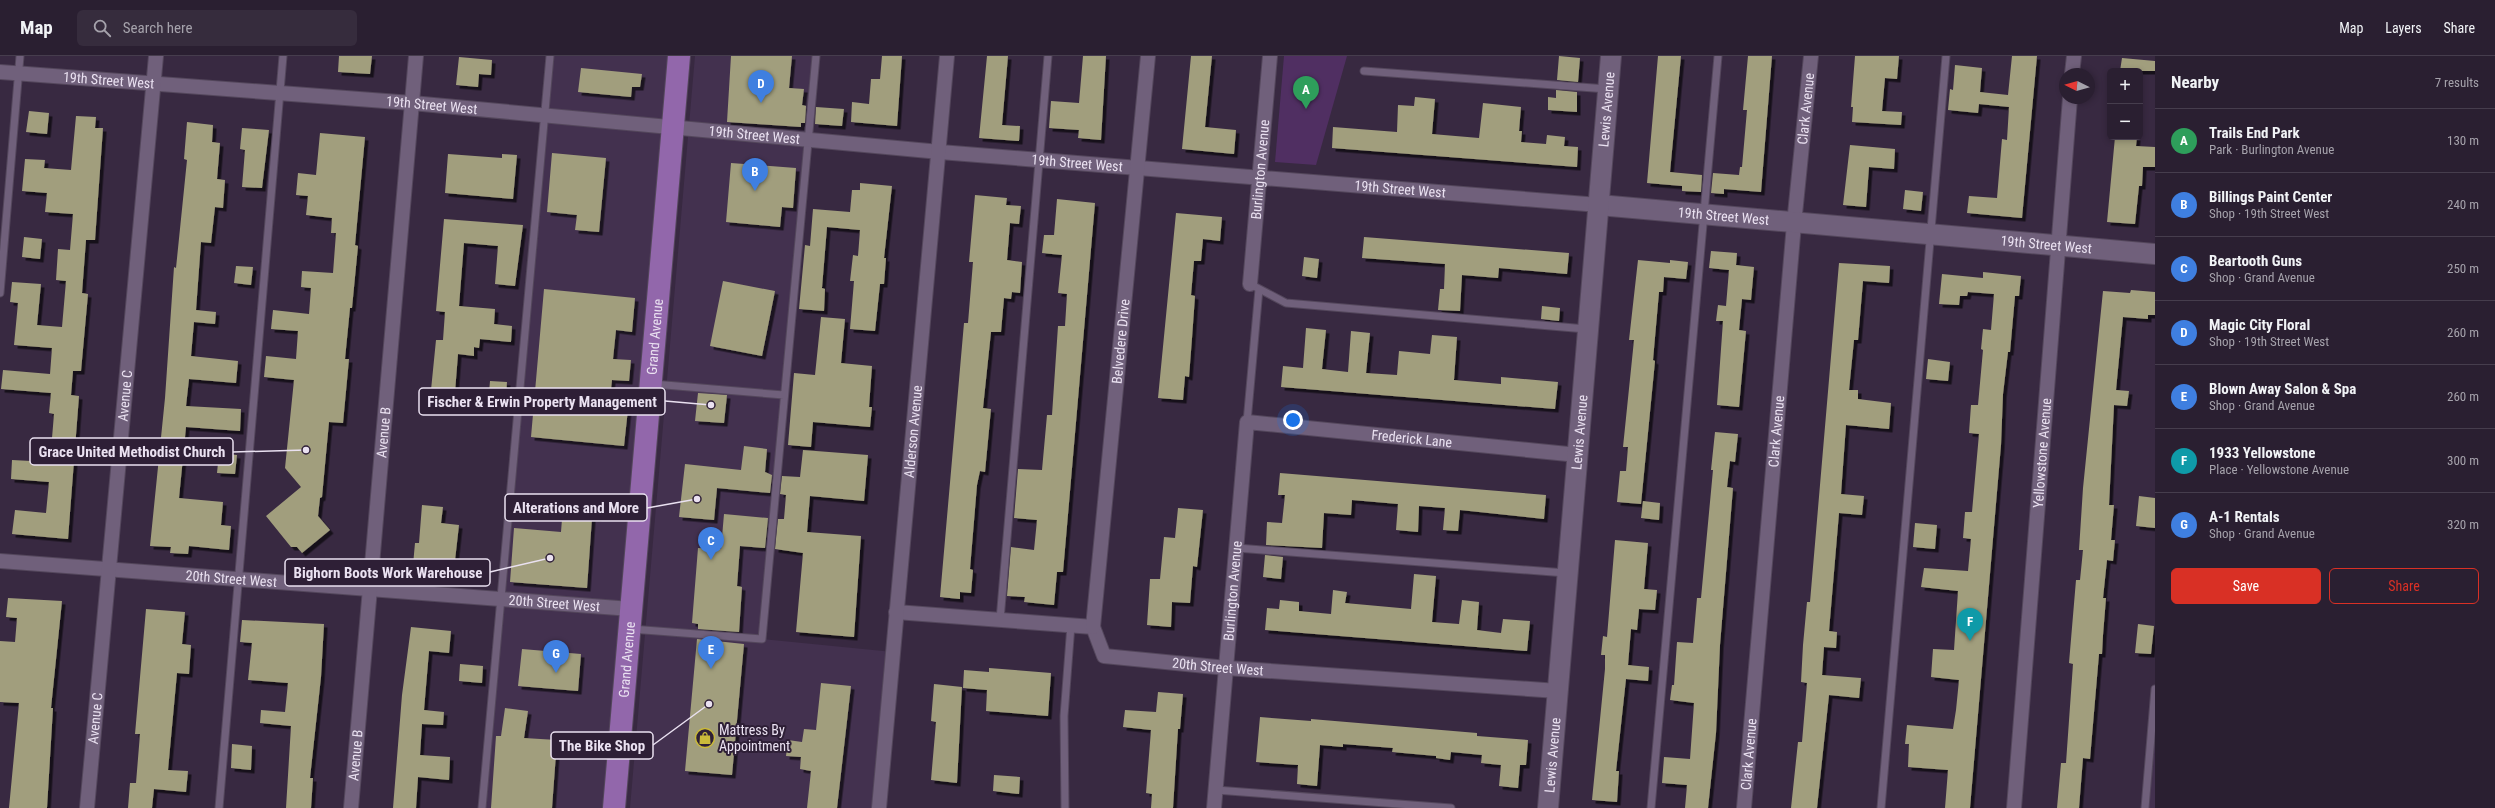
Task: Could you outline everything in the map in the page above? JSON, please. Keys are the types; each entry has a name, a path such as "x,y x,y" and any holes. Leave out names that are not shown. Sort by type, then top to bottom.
{"main road":[{"name":"Grand Avenue","path":"614,808 679,56"}],"street":[{"name":"Avenue C","path":"87,808 156,56"},
{"name":"Avenue B","path":"350,808 368,588 416,56"},
{"name":"Alderson Avenue","path":"879,808 896,612 940,152 947,56"},
{"name":"Belvedere Drive","path":"1092,627 1148,56"},
{"name":"Burlington Avenue","path":"1255,286 1258,178 1270,56"},
{"name":"Lewis Avenue","path":"1548,808 1612,56"},
{"name":"Clark Avenue","path":"1744,808 1794,224 1811,56"},
{"path":"2073,68 2074,56"},
{"name":"19th Street West","path":"0,72 412,103 940,152 1599,205 1794,224 2155,254"},
{"name":"Yellowstone Avenue","path":"2014,808 2057,246 2069,104"},
{"name":"Burlington Avenue","path":"1214,808 1247,422"},
{"name":"Frederick Lane","path":"1247,422 1578,456"},
{"name":"20th Street West","path":"0,561 501,598 630,619"},
{"path":"896,612 1092,627"},
{"name":"20th Street West","path":"1092,627 1104,656 1227,668 1558,691"}],"lane":[{"path":"0,293 20,56"},
{"path":"219,808 237,578 283,56"},
{"path":"482,808 550,56"},
{"path":"630,619 762,639 816,56"},
{"path":"1000,620 1048,56"},
{"path":"1650,808 1718,56"},
{"path":"1881,808 1946,56"},
{"path":"1364,71 1609,89"},
{"path":"1247,422 1255,286 1286,303 1589,329"},
{"path":"650,383 784,395"},
{"path":"1237,548 1568,574"},
{"path":"1065,808 1064,716 1072,625"},
{"path":"2145,808 2155,690"},
{"path":"1216,790 1451,808"}],"shaded area":[{"path":"550,56 679,56 614,808 482,808"},
{"path":"695,56 816,56 762,639 893,652 879,808 630,808"},
{"path":"1284,56 1347,56 1316,165 1275,162"},
{"path":"2155,689 2155,808 2145,808"}],"building":[{"path":"339,56 372,56 370,74 338,72"},
{"path":"731,56 792,56 789,88 804,89 802,105 806,106 805,123 801,123 801,127 727,122"},
{"path":"882,56 902,56 897,126 851,122 852,102 869,104 871,79 880,79"},
{"path":"987,56 1008,56 1002,125 1020,126 1019,141 979,138"},
{"path":"1083,56 1106,56 1101,140 1078,138 1079,130 1049,128 1051,101 1079,103"},
{"path":"1191,56 1212,56 1205,127 1236,130 1234,154 1182,149"},
{"path":"1559,56 1580,58 1578,82 1557,80"},
{"path":"1658,56 1681,56 1670,172 1702,175 1701,192 1682,191 1682,186 1647,183"},
{"path":"1748,56 1772,56 1761,192 1724,189 1724,194 1711,193 1713,173 1739,175 1740,167 1742,167 1747,110 1743,110"},
{"path":"1855,56 1899,56 1897,79 1885,78 1882,111 1902,112 1901,125 1852,122 1853,107 1851,107"},
{"path":"2012,56 2037,56 2022,218 1967,213 1969,196 1997,198 2002,139 2007,140 2009,107 1979,104 1978,113 1948,110 1950,89 1953,90 1955,65 1982,68 1980,92 2008,95"},
{"path":"459,57 492,60 491,75 479,74 478,87 456,85"},
{"path":"2122,58 2155,61 2155,71 2143,71 2143,68 2120,68"},
{"path":"581,68 642,74 640,87 632,87 631,97 578,92"},
{"path":"1556,90 1577,92 1577,112 1548,110 1548,97 1556,98"},
{"path":"1415,97 1435,99 1432,134 1479,138 1483,103 1521,107 1519,131 1522,131 1521,142 1546,144 1547,135 1565,137 1564,146 1578,147 1577,167 1332,148 1333,127 1397,132 1398,105 1414,106"},
{"path":"816,107 844,109 842,126 815,124"},
{"path":"29,111 49,113 47,134 26,132"},
{"path":"76,116 96,117 95,128 103,128 95,240 86,240 82,293 88,294 81,371 73,371 71,395 79,396 68,539 12,534 15,510 46,513 49,482 11,479 12,460 50,462 54,414 49,413 51,393 1,389 3,370 50,374 52,348 14,345 18,303 10,302 12,282 41,284 37,325 62,327 66,281 56,280 58,249 70,250 73,214 45,212 47,193 22,191 25,159 45,160 44,168 71,170"},
{"path":"187,122 213,125 212,142 220,143 217,179 225,180 223,208 215,207 211,243 201,242 196,310 216,312 215,324 194,322 191,356 238,361 236,383 189,379 186,406 241,409 240,431 186,427 179,498 223,502 221,525 231,526 229,550 189,546 188,554 170,553 171,547 150,546 165,398 174,267 176,268 187,160 184,159"},
{"path":"242,128 269,130 262,188 242,187 245,150 240,149"},
{"path":"320,133 365,137 355,245 358,246 345,359 349,359 343,423 329,422 322,497 320,498 318,516 330,530 302,553 297,547 291,547 266,516 301,487 285,468 294,380 264,377 266,356 296,359 298,331 271,329 273,310 309,314 311,288 301,287 302,271 333,273 336,233 331,233 332,218 306,215 308,196 296,195 298,173 316,175"},
{"path":"2115,140 2137,140 2136,146 2155,147 2155,167 2143,167 2142,186 2139,186 2135,224 2107,222"},
{"path":"1850,145 1895,149 1894,169 1869,167 1866,207 1843,205"},
{"path":"552,153 606,158 599,232 575,230 577,215 547,212"},
{"path":"448,154 502,158 502,154 517,155 513,199 445,193"},
{"path":"731,163 796,168 793,208 782,207 780,227 726,222"},
{"path":"860,183 892,186 884,258 886,258 884,284 880,284 875,331 850,329 854,281 850,281 853,255 858,256 860,230 827,227 822,288 825,289 824,311 799,309 805,245 810,246 813,209 850,212 852,190 860,190"},
{"path":"1905,190 1923,192 1921,211 1903,209"},
{"path":"975,195 1007,198 1006,205 1021,206 1019,224 1010,223 1007,260 1022,262 1020,293 1012,292 1011,299 1004,298 1001,332 991,332 983,408 991,409 985,472 980,471 977,485 970,569 973,570 971,593 960,592 960,599 940,597 964,323 968,323 973,262 969,262"},
{"path":"1057,199 1095,203 1063,572 1057,572 1054,605 1024,602 1025,597 1007,596 1011,547 1034,550 1037,520 1014,518 1018,469 1042,470 1047,415 1052,415 1058,326 1065,326 1067,294 1058,293 1062,255 1042,253 1044,235 1054,235"},
{"path":"1176,213 1222,217 1220,241 1203,239 1201,261 1194,261 1191,295 1195,296 1189,377 1185,376 1183,400 1158,398"},
{"path":"444,219 523,225 515,286 495,284 498,246 464,243 459,306 495,309 494,324 512,326 511,342 480,339 479,348 474,347 474,356 458,354 455,392 431,390 436,340 443,340 445,312 436,311"},
{"path":"24,237 42,239 40,259 22,257"},
{"path":"1364,237 1569,253 1567,274 1499,268 1498,278 1462,275 1460,311 1438,310 1440,289 1444,289 1445,264 1362,258"},
{"path":"1711,251 1737,253 1736,265 1754,267 1751,300 1742,299 1739,330 1746,331 1739,407 1717,405 1723,321 1716,321 1718,305 1726,306 1729,270 1709,268"},
{"path":"1304,257 1319,259 1317,278 1302,276"},
{"path":"1638,260 1670,263 1670,260 1688,262 1686,279 1664,277 1663,292 1659,292 1653,360 1655,361 1641,504 1617,502 1620,471 1626,471 1628,447 1623,447 1634,340 1629,340"},
{"path":"1839,263 1890,266 1889,283 1863,281 1858,340 1854,340 1849,390 1858,390 1858,399 1891,403 1889,429 1846,425 1841,494 1864,496 1862,515 1839,513 1829,631 1837,632 1836,648 1824,647 1822,675 1861,678 1859,698 1829,695 1817,808 1791,808 1798,742 1802,742 1807,683 1801,682 1803,645 1807,602 1810,602"},
{"path":"236,266 253,267 251,285 234,283"},
{"path":"1983,272 2021,276 2019,296 2015,296 2010,352 2008,352 2003,394 2001,445 1970,808 1945,808 1948,770 1908,767 1909,744 1905,744 1907,725 1953,729 1959,680 1931,677 1933,649 1954,650 1958,591 1921,587 1924,568 1968,571 1971,539 1963,538 1965,512 1972,512 1979,434 1969,433 1971,405 1978,405 1983,350 1981,349 1983,329 1991,330 1994,294 1968,292 1967,296 1960,296 1959,305 1939,304 1942,274 1983,278"},
{"path":"723,281 775,291 762,356 710,346"},
{"path":"544,289 635,298 632,332 616,330 613,359 631,360 629,381 612,380 609,407 628,409 624,446 531,437"},
{"path":"2131,290 2155,292 2155,315 2148,315 2148,319 2123,317 2116,390 2129,391 2127,406 2114,405 2109,505 2114,505 2111,540 2115,540 2113,561 2107,560 2103,598 2106,598 2102,654 2099,654 2090,759 2083,758 2079,808 2057,808 2061,763 2066,763 2073,664 2069,663 2076,580 2080,580 2083,550 2079,550 2083,488 2103,291 2130,293"},
{"path":"1542,306 1560,308 1559,321 1541,319"},
{"path":"821,317 845,319 841,363 872,366 869,407 872,407 870,427 813,422 811,447 788,445 794,373 815,375"},
{"path":"1306,328 1326,330 1322,369 1348,372 1351,331 1370,333 1366,373 1397,375 1399,351 1430,354 1432,335 1457,337 1454,380 1501,384 1501,377 1558,382 1555,409 1281,387 1283,366 1303,368"},
{"path":"1928,359 1950,362 1948,381 1926,379"},
{"path":"490,381 507,382 506,395 489,393"},
{"path":"698,393 727,395 724,423 695,421"},
{"path":"1715,432 1738,434 1735,462 1730,461 1727,487 1733,488 1720,645 1716,733 1708,808 1685,808 1687,785 1662,783 1664,757 1690,759 1694,703 1670,700 1672,685 1674,685 1677,642 1693,643 1697,598 1701,598 1713,470 1711,470"},
{"path":"744,446 767,449 765,472 772,475 770,493 717,488 714,520 679,517 685,464 741,470"},
{"path":"803,450 868,455 864,501 810,496 807,532 861,536 854,637 796,632 803,553 775,549 778,519 784,519 786,495 780,494 782,476 800,477"},
{"path":"219,453 237,455 235,474 217,473"},
{"path":"1280,473 1546,495 1544,519 1460,510 1458,531 1443,530 1445,508 1419,506 1418,532 1396,530 1398,504 1352,500 1351,515 1324,513 1322,548 1266,545 1267,522 1282,523 1285,495 1278,495"},
{"path":"564,494 600,497 598,518 592,518 587,588 510,582 514,528 561,532"},
{"path":"2139,496 2155,498 2155,528 2136,526"},
{"path":"1643,501 1660,503 1659,520 1641,518"},
{"path":"422,505 443,507 441,523 459,525 454,569 413,565 415,543 419,543"},
{"path":"1178,508 1203,510 1197,567 1193,566 1190,603 1172,602 1171,627 1147,625 1150,579 1160,579 1164,537 1175,538"},
{"path":"724,514 768,518 765,548 740,546 737,586 742,587 739,632 698,629 698,624 692,623 698,548 721,549"},
{"path":"1915,523 1937,525 1935,549 1913,547"},
{"path":"1615,540 1648,543 1644,589 1657,590 1655,610 1639,609 1637,630 1631,629 1628,665 1649,667 1648,681 1626,679 1616,771 1619,771 1617,802 1592,800 1605,669 1605,655 1601,655 1603,636 1607,637"},
{"path":"1265,555 1283,557 1281,579 1263,577"},
{"path":"1414,574 1436,576 1432,622 1459,624 1462,600 1479,602 1477,630 1501,633 1503,619 1530,621 1527,651 1265,630 1267,608 1279,609 1280,600 1299,602 1299,611 1331,614 1333,590 1347,592 1345,603 1411,609"},
{"path":"8,598 62,601 51,708 53,708 47,808 9,808 19,703 0,702 0,641 15,642 17,618 6,617"},
{"path":"146,609 185,612 182,644 191,645 189,674 177,673 168,770 188,771 186,792 154,789 152,808 128,808 130,783 136,783 140,734 135,734"},
{"path":"242,620 324,624 321,677 310,778 313,778 311,808 286,808 291,726 260,723 261,710 285,712 288,683 248,680 252,643 240,642"},
{"path":"2138,624 2154,626 2151,654 2135,653"},
{"path":"411,627 451,631 449,653 429,651 424,710 444,712 443,725 422,724 420,755 450,757 449,780 418,777 416,808 393,808 402,695"},
{"path":"697,639 744,644 732,775 685,771"},
{"path":"522,649 581,654 578,691 518,686"},
{"path":"460,664 483,666 482,683 459,681"},
{"path":"989,668 1051,673 1048,716 986,711 987,690 963,688 964,670 989,672"},
{"path":"821,683 851,686 837,808 807,808 811,771 800,769 801,757 786,756 788,740 802,742 804,729 816,730"},
{"path":"934,684 962,687 957,783 931,780 936,722 931,721"},
{"path":"1158,692 1183,694 1180,729 1178,729 1173,808 1151,808 1152,794 1146,793 1151,730 1123,727 1125,710 1156,712"},
{"path":"505,708 528,711 524,738 557,740 552,808 491,808 496,736 501,736"},
{"path":"1260,717 1311,721 1311,719 1477,733 1477,736 1528,740 1526,765 1520,765 1518,788 1499,786 1501,765 1481,763 1482,755 1451,752 1450,760 1436,758 1436,756 1392,752 1393,748 1343,744 1343,747 1320,745 1317,786 1297,784 1298,765 1256,762"},
{"path":"232,744 252,746 251,770 231,768"},
{"path":"994,775 1020,777 1019,794 993,791"}],"place":[{"name":"Magic City Floral","path":"761,103"},
{"name":"Trails End Park","path":"1306,109"},
{"name":"Billings Paint Center","path":"755,191"},
{"name":"Fischer & Erwin Property Management","path":"711,405"},
{"name":"Grace United Methodist Church","path":"306,450"},
{"name":"Alterations and More","path":"697,499"},
{"name":"Bighorn Boots Work Warehouse","path":"550,558"},
{"name":"Beartooth Guns","path":"711,560"},
{"name":"1933 Yellowstone","path":"1970,641"},
{"name":"Blown Away Salon & Spa","path":"711,669"},
{"name":"A-1 Rentals","path":"556,673"},
{"name":"The Bike Shop","path":"709,704"},
{"name":"Mattress By Appointment","path":"705,738"}]}
